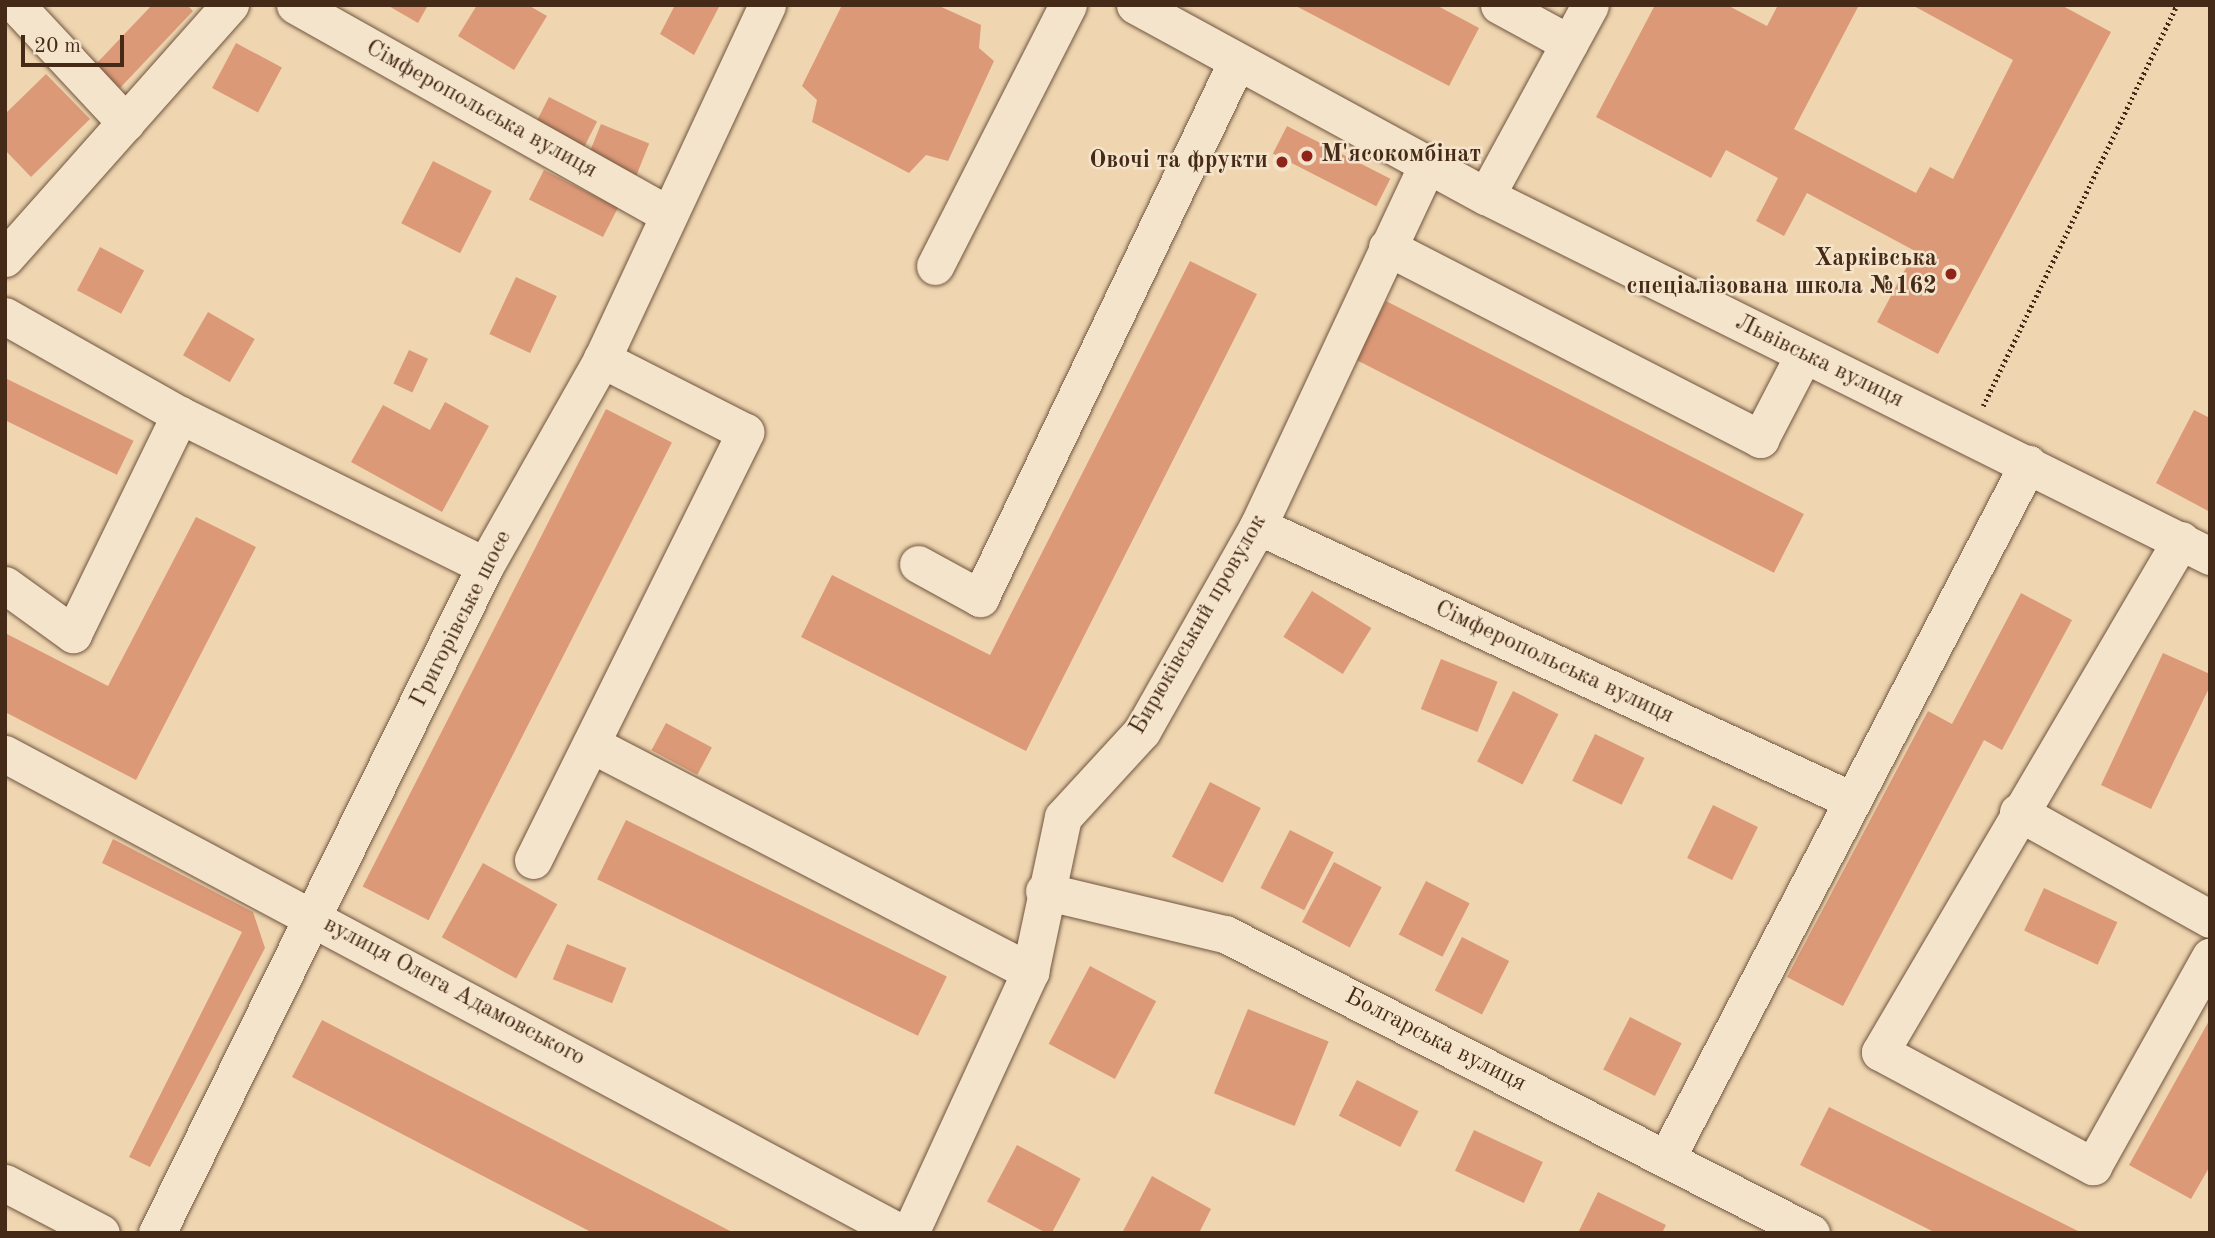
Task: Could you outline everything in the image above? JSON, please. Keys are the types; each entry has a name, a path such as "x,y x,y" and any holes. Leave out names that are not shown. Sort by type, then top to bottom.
{"street":[{"path":"16,5 127,123"},
{"path":"5,258 230,5"},
{"name":"Сімферопольська вулиця","path":"295,5 668,214"},
{"name":"Григорівське шосе","path":"157,1233 485,566 601,359 767,5"},
{"path":"935,266 1068,5"},
{"name":"Львівська вулиця","path":"1135,5 1486,196 1803,356 2195,548"},
{"path":"1499,5 1569,43"},
{"path":"1486,196 1590,5"},
{"path":"918,564 980,598 1237,61"},
{"name":"Бирюківський провулок","path":"910,1233 1030,972 1044,891 1063,817 1142,731 1258,526 1427,165"},
{"path":"1387,247 1760,439 1803,356"},
{"path":"5,316 180,415 485,566"},
{"path":"534,860 745,432 601,359"},
{"path":"5,585 73,634 180,415"},
{"path":"1666,1159 1849,799 2028,464"},
{"name":"Сімферопольська вулиця","path":"1258,526 1849,799"},
{"path":"2195,548 2018,812 1880,1052 2093,1166 2210,957"},
{"path":"591,744 1030,972"},
{"name":"вулиця Олега Адамовського","path":"5,754 315,916 901,1233"},
{"path":"2018,812 2210,919"},
{"name":"Болгарська вулиця","path":"1044,891 1225,934 1811,1233"},
{"path":"5,1183 101,1233"}],"path":[{"path":"1969,435 2175,8 2170,5"}],"building":[{"path":"152,5 187,5 193,11 120,88 95,65"},
{"path":"387,5 428,5 418,23"},
{"path":"477,5 528,5 547,16 514,70 458,36"},
{"path":"675,5 720,5 694,55 660,34"},
{"path":"842,5 937,5 981,25 979,48 994,61 948,161 926,155 909,173 812,122 817,100 802,86"},
{"path":"1294,5 1436,5 1479,28 1449,86"},
{"path":"1655,5 1727,5 1767,26 1778,5 1859,5 1794,129 1916,193 1930,167 1953,179 2013,60 1912,5 2061,5 2111,32 1938,354 1877,322 1915,251 1807,193 1784,236 1756,221 1778,178 1726,150 1711,178 1596,117"},
{"path":"236,43 282,67 258,112 212,88"},
{"path":"46,74 90,119 31,177 5,150 5,114"},
{"path":"549,97 597,122 582,152 534,127"},
{"path":"601,124 649,143 635,180 586,160"},
{"path":"1287,126 1390,179 1376,206 1273,154"},
{"path":"433,161 492,191 460,253 401,223"},
{"path":"544,170 618,208 603,237 529,199"},
{"path":"100,247 144,270 121,314 77,290"},
{"path":"1190,261 1257,294 1026,751 801,637 832,575 990,655"},
{"path":"516,277 557,296 530,353 489,334"},
{"path":"1386,301 1804,514 1774,573 1356,360"},
{"path":"208,312 255,339 230,382 183,355"},
{"path":"409,350 428,359 412,392 393,384"},
{"path":"5,378 134,441 117,475 5,420"},
{"path":"445,402 489,426 442,512 351,462 383,405 430,430"},
{"path":"606,409 672,443 429,920 363,887"},
{"path":"2194,410 2210,418 2210,512 2156,483"},
{"path":"196,517 256,547 136,780 5,712 5,633 108,686"},
{"path":"1312,591 1371,628 1343,674 1283,637"},
{"path":"2021,593 2072,620 2002,750 1984,740 1843,1006 1787,977 1928,711 1952,724"},
{"path":"2163,653 2210,674 2210,686 2151,809 2101,785"},
{"path":"1441,659 1498,682 1477,732 1421,709"},
{"path":"1513,691 1558,714 1523,785 1477,761"},
{"path":"666,723 712,747 697,775 651,750"},
{"path":"1595,734 1644,758 1622,805 1572,781"},
{"path":"1210,782 1261,808 1223,883 1172,857"},
{"path":"1713,805 1758,827 1732,880 1687,858"},
{"path":"626,820 947,976 918,1036 597,879"},
{"path":"1290,830 1334,852 1304,910 1260,888"},
{"path":"113,839 253,912 265,948 150,1167 129,1157 242,932 102,863"},
{"path":"1334,862 1382,887 1350,947 1302,922"},
{"path":"483,863 557,904 516,979 442,937"},
{"path":"1426,881 1470,903 1442,957 1399,934"},
{"path":"2044,888 2117,922 2098,965 2024,931"},
{"path":"1462,937 1509,961 1482,1015 1435,990"},
{"path":"567,944 626,968 612,1003 553,979"},
{"path":"1090,966 1156,1001 1115,1079 1049,1044"},
{"path":"1248,1009 1329,1042 1295,1126 1214,1093"},
{"path":"1630,1017 1682,1043 1655,1096 1603,1070"},
{"path":"2210,1019 2210,1166 2191,1199 2129,1165"},
{"path":"322,1020 734,1233 593,1233 292,1077"},
{"path":"1357,1080 1418,1111 1400,1147 1339,1116"},
{"path":"1829,1107 2082,1233 1936,1233 1800,1165"},
{"path":"1474,1130 1543,1162 1524,1203 1455,1171"},
{"path":"1017,1145 1081,1179 1052,1233 1046,1233 987,1202"},
{"path":"1152,1176 1211,1209 1199,1233 1122,1233"},
{"path":"1598,1192 1666,1225 1662,1233 1578,1233"}],"place":[{"name":"М'ясокомбінат","path":"1307,156"},
{"name":"Овочі та фрукти","path":"1282,162"},
{"name":"Харківська спеціалізована школа №162","path":"1951,274"}]}
